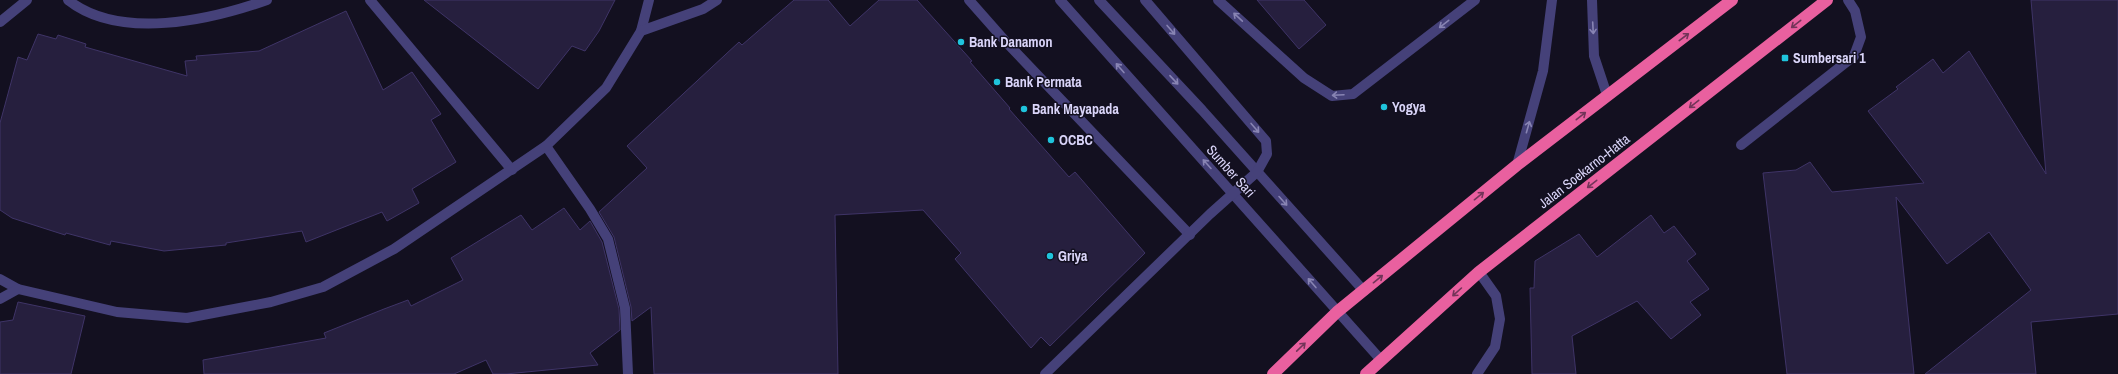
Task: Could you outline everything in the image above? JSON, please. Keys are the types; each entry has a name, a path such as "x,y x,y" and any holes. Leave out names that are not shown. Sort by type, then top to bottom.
{"highway":[{"path":"1273,374 1337,312 1517,165 1732,0"},
{"name":"Jalan Soekarno-Hatta","path":"1366,374 1479,272 1827,0"}],"street":[{"path":"0,22 27,0"},
{"path":"68,0 98,16 126,23 172,22 216,15 267,0"},
{"path":"370,0 512,170"},
{"path":"0,280 18,289 117,312 187,318 271,302 323,286 394,249 546,146 606,88 641,31 649,0"},
{"path":"641,31 703,9 717,0"},
{"path":"969,0 1007,43 1190,235"},
{"name":"Sumber Sari","path":"1060,0 1381,360"},
{"name":"Sumber Sari","path":"1099,0 1364,291"},
{"path":"1045,374 1233,193 1257,172 1268,154 1266,140 1145,0"},
{"path":"1218,0 1304,78 1332,96 1353,94 1475,0"},
{"path":"1517,165 1543,71 1552,0"},
{"path":"1592,0 1594,56 1607,95"},
{"path":"1741,145 1854,56 1861,37 1855,11 1848,0"},
{"path":"546,146 590,209 608,239 624,308 628,374"},
{"path":"1477,374 1495,347 1500,319 1496,296 1479,272"},
{"path":"0,299 18,289"}],"building":[{"path":"424,0 615,0 599,31 585,51 572,46 538,89"},
{"path":"794,0 828,0 850,26 879,0 917,0 972,61 970,62 1010,108 1009,109 1069,177 1075,172 1145,253 1050,346 1041,337 1031,348 955,259 961,253 923,210 835,215 838,374 654,374 651,307 632,321 631,307 614,237 599,212 647,168 627,146 739,42 742,45"},
{"path":"1257,0 1304,0 1326,25 1299,49"},
{"path":"2031,0 2118,0 2118,314 2031,322 2036,374 1925,374 2031,290 1989,232 1947,264 1896,197 1914,374 1787,374 1763,173 1796,170 1810,162 1832,192 1924,183 1868,111 1898,89 1896,87 1933,59 1943,73 1969,51 2046,174"},
{"path":"346,11 383,90 412,72 441,114 431,120 456,162 412,189 419,203 387,221 382,212 306,242 302,231 226,243 226,245 164,251 111,241 110,245 66,233 65,235 12,218 0,210 0,123 18,57 27,60 38,34 56,39 58,35 86,44 85,47 187,76 185,61 197,60 196,56 259,51"},
{"path":"564,208 580,230 590,221 602,242 619,309 620,330 590,353 598,365 493,374 486,360 454,374 204,374 203,360 326,338 324,333 384,309 408,300 411,306 463,280 451,258 521,215 532,230"},
{"path":"1651,215 1664,233 1674,226 1696,254 1687,261 1709,289 1690,302 1701,315 1671,339 1637,301 1572,336 1576,374 1532,374 1530,288 1534,288 1535,261 1579,234 1597,257"},
{"path":"18,302 85,316 71,374 0,374 0,322 13,320"}],"place":[{"name":"Bank Danamon","path":"961,42"},
{"name":"Sumbersari 1","path":"1785,58"},
{"name":"Bank Permata","path":"997,82"},
{"name":"Yogya","path":"1384,107"},
{"name":"Bank Mayapada","path":"1024,109"},
{"name":"OCBC","path":"1051,140"},
{"name":"Griya","path":"1050,256"}]}
